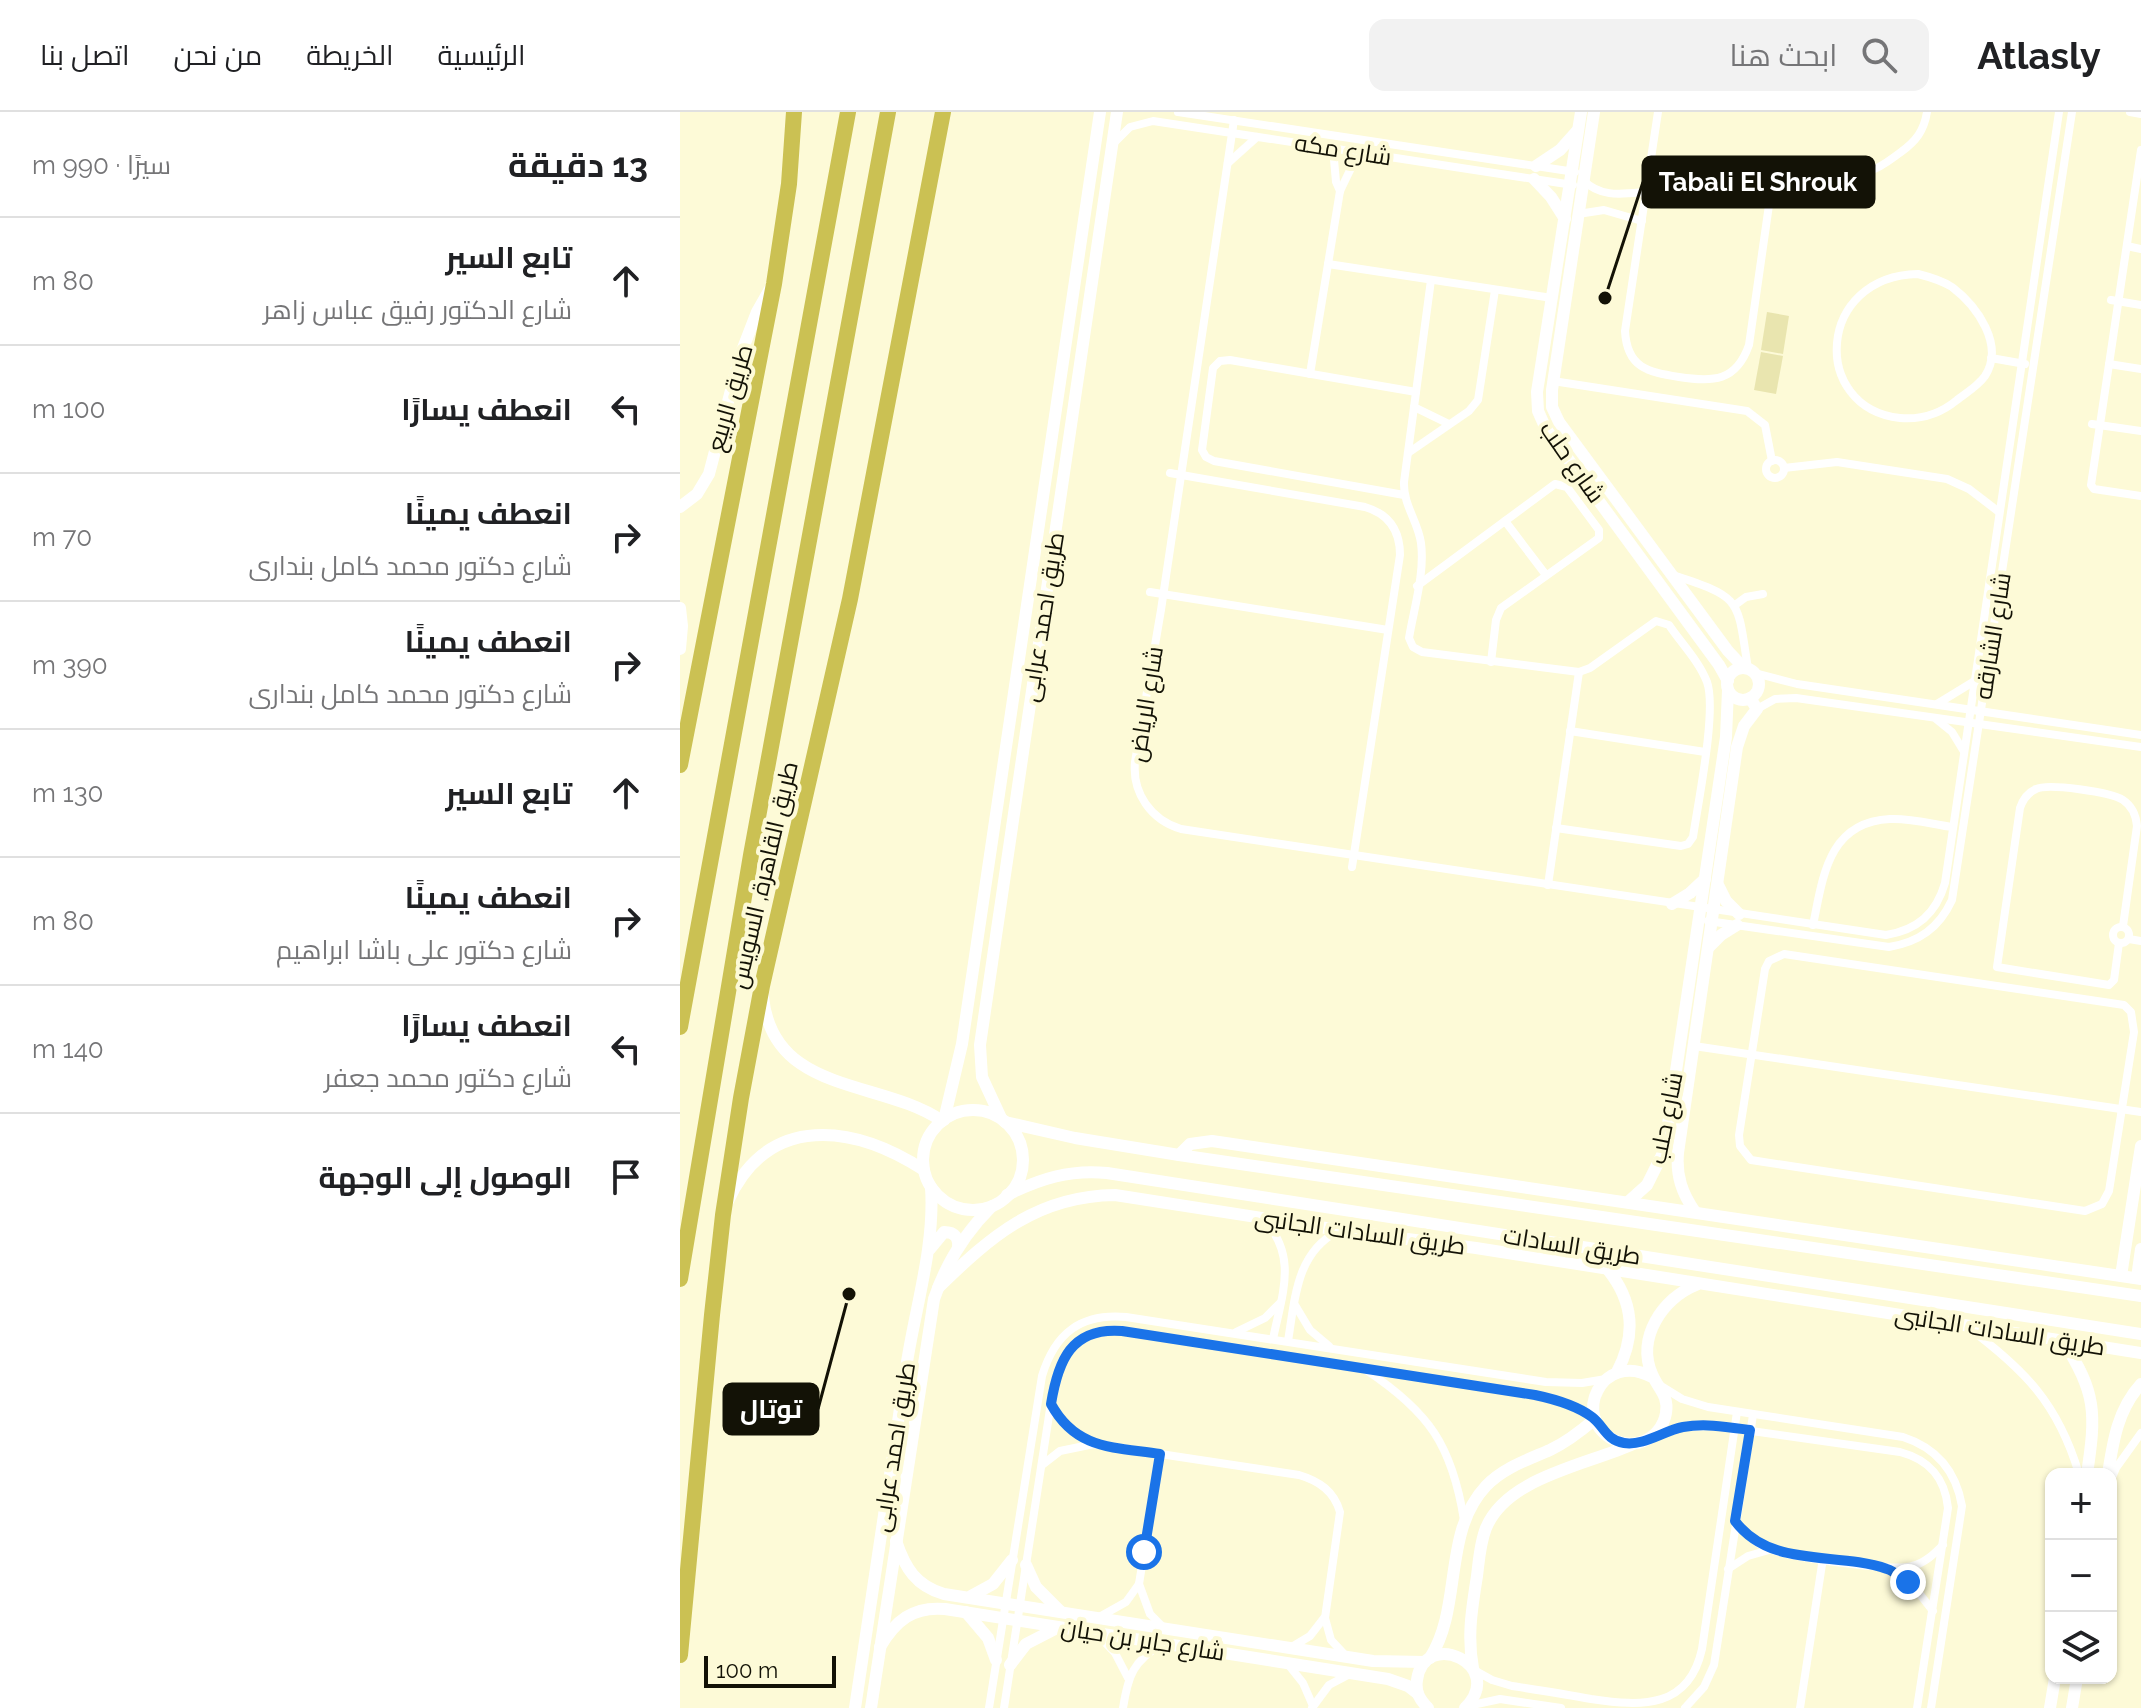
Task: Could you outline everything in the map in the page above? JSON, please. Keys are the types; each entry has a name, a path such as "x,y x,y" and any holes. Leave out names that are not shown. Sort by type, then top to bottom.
{"highway":[{"path":"680,765 774,284 789,184 794,112"},
{"path":"680,1027 848,112"},
{"name":"طريق القاهرة, السويس","path":"680,1279 751,855 888,112"},
{"name":"طريق القاهرة, السويس","path":"680,1655 723,1215 741,1098 762,986 840,648 943,112"}],"street":[{"name":"طريق احمد عرابى","path":"943,1120 962,1044 972,982 1100,112"},
{"name":"طريق احمد عرابى","path":"1003,1120 985,1087 980,1066 980,1045 1117,112"},
{"name":"شارع مكه","path":"1178,112 1578,179 1607,194 1646,192"},
{"name":"شارع حلب","path":"1581,112 1578,128 1578,214 1553,381 1552,407 1559,422 1728,651 1749,670"},
{"name":"شارع حلب","path":"1594,112 1565,219 1537,392 1541,420 1719,665 1728,685 1726,737 1705,879 1708,948 1677,1166 1682,1190 1695,1212"},
{"path":"1658,112 1625,331 1629,351 1642,367 1651,372 1704,380 1716,379 1738,367 1749,345 1772,184 1779,172 1796,164 1864,171 1876,168 1913,142 1922,131 1927,112"},
{"name":"شارع الشارقه","path":"1738,920 1813,925 1886,935 1900,933 1925,920 1941,897 2059,112"},
{"name":"شارع الشارقه","path":"1706,915 1889,947 1916,940 1928,933 1946,913 1955,887 2072,112"},
{"path":"2130,112 2141,114"},
{"name":"شارع الرياض","path":"1234,120 1134,771 1138,789 1150,810 1164,822 1181,829 1672,904 1706,915"},
{"name":"شارع مكه","path":"1111,146 1124,132 1145,122 1363,153 1535,172"},
{"path":"1565,219 1535,172 1560,150 1578,128"},
{"path":"1227,163 1257,137"},
{"path":"1333,148 1336,182 1340,191"},
{"path":"2141,150 2139,178 2115,301 2109,364 2096,424 2091,486 2141,496"},
{"path":"1310,374 1340,191 1353,164 1363,153"},
{"path":"2127,176 2139,178"},
{"path":"1578,214 1604,210 1642,221"},
{"path":"2042,227 2055,229"},
{"path":"2129,232 2141,234"},
{"path":"2127,246 2141,249"},
{"path":"1328,264 1552,298"},
{"path":"1918,274 1950,286 1964,298 1987,328 1991,338 1991,358 1984,378 1946,409 1931,416 1898,418 1882,413 1855,395 1838,365 1836,345 1839,326 1860,293 1886,278 1918,274"},
{"path":"1431,280 1404,495 1421,542 1409,638 1413,647 1422,652 1579,672 1590,668 1656,621 1666,623 1700,669 1709,691 1711,703 1705,752 1693,837 1688,844 1681,846 1556,828"},
{"name":"طريق الربيع","path":"680,507 697,494 709,474 740,356 757,312 774,284"},
{"path":"1408,453 1469,411 1478,400 1495,290"},
{"path":"2115,301 2141,305"},
{"path":"1991,358 2034,365"},
{"path":"1404,495 1214,461 1206,457 1202,450 1216,364 1225,359 1416,392"},
{"path":"2109,364 2141,369"},
{"path":"1553,381 1747,411 1765,425 1772,461"},
{"path":"1414,407 1449,424"},
{"path":"2096,424 2141,431"},
{"path":"1772,461 1779,461 1784,468 1779,476 1770,476 1766,468 1772,461"},
{"path":"1784,468 1837,462 1947,479 1969,489 1999,512"},
{"path":"1170,473 1365,507 1385,516 1392,524 1400,544 1352,867"},
{"path":"1417,586 1555,484 1567,487 1600,535 1504,605 1499,612 1491,662"},
{"path":"1044,504 1060,506"},
{"path":"1505,521 1546,575"},
{"path":"1670,573 1721,592 1735,605 1741,620 1749,670 1759,687 1753,704"},
{"path":"1150,592 1388,630"},
{"path":"1735,605 1746,597 1763,594"},
{"path":"680,608 680,649"},
{"path":"2141,735 1786,683 1749,670 1732,673 1728,685 1739,699 1753,704 1796,698 2141,747"},
{"path":"1548,885 1579,672"},
{"path":"1936,704 1973,681"},
{"name":"شارع حلب","path":"1628,1202 1655,1175 1664,1151 1706,915 1718,885 1737,747 1753,704"},
{"path":"1936,719 1952,732 1963,750"},
{"path":"1570,731 1705,752"},
{"path":"2048,786 2114,796 2131,807 2137,826 2125,935 2114,980 2109,985 1997,967 2020,808 2025,797 2034,789 2048,786"},
{"path":"1813,925 1831,854 1856,829 1890,819 1952,827"},
{"path":"1672,904 1705,879"},
{"path":"1708,948 1738,920 1718,885"},
{"path":"2125,935 2141,933"},
{"path":"2125,935 2141,941"},
{"path":"1784,954 2124,1005 2134,1021 2121,1110 2107,1198 2102,1204 2085,1211 1751,1160 1740,1146 1739,1135 1765,969 1769,961 1784,954"},
{"path":"972,982 987,985"},
{"path":"762,986 767,1018 773,1032 782,1046 806,1067 835,1083 912,1106 943,1120"},
{"path":"1694,1046 2141,1112"},
{"path":"968,1110 984,1111 1003,1120 1015,1133 1022,1154 1019,1176 1007,1195 992,1206 979,1209 961,1208 944,1200 931,1187 924,1170 926,1143 943,1120 968,1110"},
{"name":"طريق السادات","path":"1003,1120 1075,1138 1179,1155 2141,1296"},
{"path":"723,1215 734,1188 752,1164 772,1148 802,1136 850,1137 888,1150 924,1170"},
{"path":"1179,1155 1190,1144 1212,1141 2139,1278 2141,1249"},
{"path":"2121,1276 2136,1208 2141,1146"},
{"name":"طريق السادات","path":"1007,1195 1048,1177 1097,1172 2141,1334"},
{"path":"1168,1183 1184,1206"},
{"name":"طريق احمد عرابى","path":"855,1708 926,1256 932,1213 931,1187"},
{"name":"طريق السادات الجانبى","path":"938,1288 991,1238 1041,1209 1101,1195 1129,1196 2141,1353"},
{"name":"طريق احمد عرابى","path":"871,1708 922,1365 938,1288 958,1248 992,1206"},
{"path":"1261,1218 1271,1227 1284,1251 1286,1265 1273,1339"},
{"path":"1801,1228 1820,1249 1846,1235"},
{"path":"1288,1341 1306,1260 1320,1242 1339,1230"},
{"path":"926,1256 944,1232 957,1238 958,1248"},
{"path":"1515,1237 1529,1257"},
{"path":"2020,1278 2046,1265"},
{"path":"1609,1271 1625,1296 1631,1325 1625,1357 1595,1397 1595,1419 1610,1438 1633,1444"},
{"path":"1768,1294 1795,1279"},
{"path":"1653,1436 1666,1417 1665,1394 1656,1381 1648,1353 1649,1340 1657,1316 1675,1296 1698,1284"},
{"path":"1832,1285 1856,1308"},
{"path":"1234,1333 1265,1318 1281,1302"},
{"path":"1294,1305 1310,1330 1333,1348"},
{"path":"989,1708 1037,1400 1046,1363 1052,1350 1070,1330 1091,1319 1114,1316 1546,1382 1582,1383 1635,1370 1695,1404 1916,1441 1939,1456 1955,1479 1962,1506 1931,1708"},
{"path":"1146,1334 1148,1320"},
{"path":"1965,1326 2011,1361 2040,1392 2062,1428 2077,1468"},
{"path":"1004,1708 1051,1404 1065,1355 1083,1337 1109,1330 1146,1334 1535,1395 1572,1406 1595,1419"},
{"path":"2062,1340 2084,1375 2090,1394 2093,1430 2088,1468"},
{"path":"907,1364 922,1365"},
{"path":"1362,1368 1406,1398 1435,1432 1454,1473 1464,1522"},
{"path":"2109,1468 2117,1426 2125,1407 2141,1384"},
{"path":"1051,1404 1073,1432 1094,1444"},
{"path":"1473,1669 1492,1680 1512,1686 1639,1706 1665,1701 1686,1686 1699,1662 1702,1649 1737,1412"},
{"path":"1685,1708 1704,1687 1714,1665 1753,1415"},
{"path":"1423,1703 1417,1677 1447,1623 1464,1522 1478,1495 1501,1473 1566,1442 1595,1419"},
{"path":"1466,1707 1477,1685 1469,1647 1469,1627 1482,1541 1494,1513 1504,1501 1529,1484 1653,1436 1700,1425 1913,1455 1935,1471 1947,1494 1947,1521 1917,1708"},
{"path":"2117,1468 2141,1433"},
{"path":"1042,1465 1060,1451 1094,1444 1312,1479 1331,1493 1337,1502 1340,1522 1325,1618 1331,1640 1347,1657"},
{"path":"1096,1618 1126,1602 1139,1584 1160,1454"},
{"path":"1735,1521 1751,1538 1770,1550 1888,1569 1914,1566 1925,1561 1943,1544"},
{"path":"1947,1521 1961,1523"},
{"name":"شارع جابر بن حيان","path":"896,1541 907,1569 923,1585 944,1594 1388,1663 1428,1660 1445,1653 1454,1654 1473,1669"},
{"path":"1728,1569 1748,1556 1770,1550"},
{"path":"1800,1708 1823,1558"},
{"path":"968,1597 993,1584 1012,1560"},
{"path":"1026,1565 1044,1597 1063,1612"},
{"path":"1888,1569 1915,1588 1933,1611"},
{"path":"1139,1584 1150,1614 1165,1628"},
{"name":"شارع جابر بن حيان","path":"880,1647 896,1624 915,1612 935,1608 1397,1681 1423,1703"},
{"path":"966,1612 988,1638 996,1660"},
{"path":"1290,1648 1310,1636 1325,1618"},
{"path":"1010,1665 1026,1644 1060,1627"},
{"path":"1096,1633 1115,1653 1128,1678"},
{"path":"1123,1708 1128,1678 1143,1658 1163,1643"},
{"path":"1287,1663 1303,1683 1312,1707"},
{"path":"1312,1707 1329,1685 1353,1673"},
{"path":"2050,1708 2054,1684"},
{"path":"2072,1708 2076,1684"},
{"path":"1686,1686 1697,1697"},
{"path":"1466,1707 1500,1699 1560,1708"}],"shaded area":[{"path":"1767,312 1789,316 1783,354 1761,350"},
{"path":"1761,352 1783,356 1776,394 1754,390"}],"place":[{"name":"Tabali El Shrouk","path":"1605,298"},
{"name":"توتال","path":"849,1294"}],"route":[{"path":"1144,1552 1160,1454 1094,1444 1083,1439 1064,1424 1051,1404 1065,1355 1083,1337 1095,1332 1122,1331 1535,1395 1584,1412 1595,1419 1610,1438 1621,1443 1633,1444 1668,1430 1700,1425 1750,1430 1735,1521 1742,1530 1770,1550 1888,1569 1908,1582"}]}
